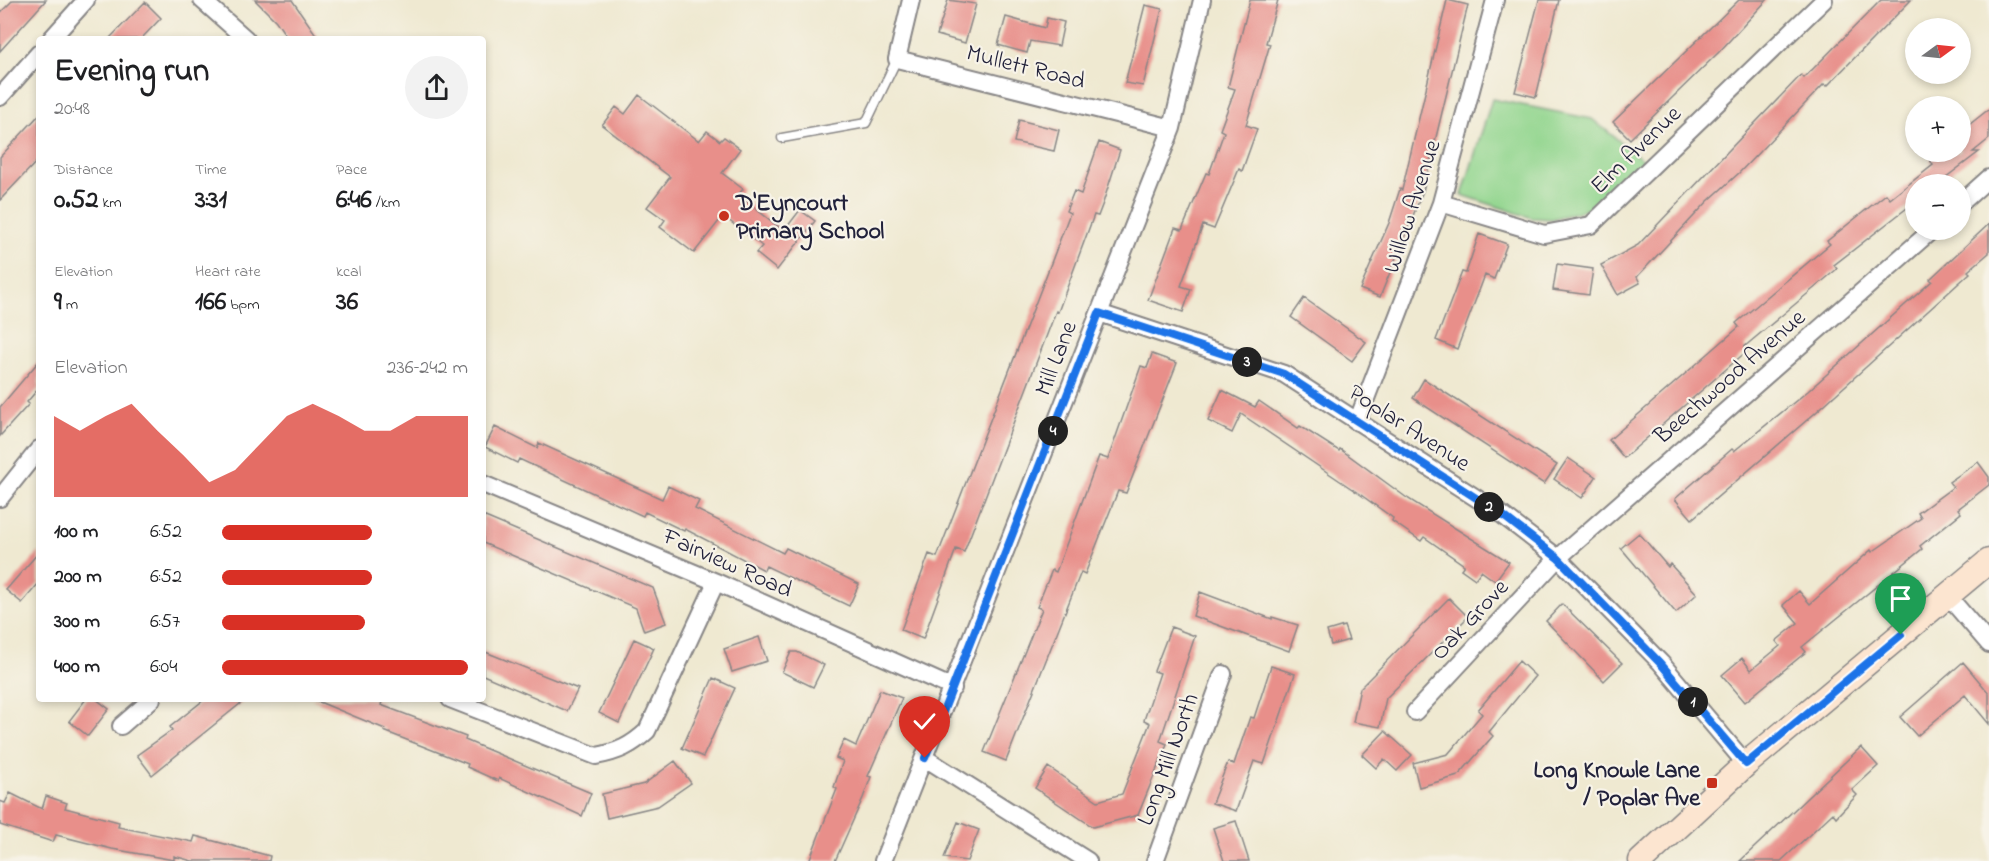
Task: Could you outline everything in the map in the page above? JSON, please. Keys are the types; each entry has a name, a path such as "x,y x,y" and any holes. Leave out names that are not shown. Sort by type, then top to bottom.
{"main road":[{"path":"1641,861 1746,764 1808,715 1989,561"}],"street":[{"path":"54,36 86,0"},
{"path":"202,0 243,36"},
{"path":"897,58 911,0"},
{"name":"Mill Lane","path":"883,861 1172,128 1202,0"},
{"name":"Willow Avenue","path":"1357,422 1441,203 1495,0"},
{"name":"Elm Avenue","path":"1441,203 1544,234 1591,225 1824,0"},
{"path":"0,97 36,56"},
{"name":"Mullett Road","path":"897,58 1172,128"},
{"path":"1971,194 1989,178"},
{"name":"Beechwood Avenue","path":"1558,558 1921,240"},
{"name":"Poplar Avenue","path":"1099,313 1284,374 1501,514 1558,558 1660,663 1746,764"},
{"path":"0,498 36,453"},
{"name":"Fairview Road","path":"486,485 716,582 953,688"},
{"name":"Oak Grove","path":"1415,712 1558,558"},
{"path":"458,702 596,756 620,752 634,744 647,731 716,582"},
{"path":"1947,595 1989,644"},
{"name":"Long Mill North","path":"1155,861 1223,674"},
{"path":"121,726 149,702"},
{"path":"925,758 1088,861"}],"lane":[{"path":"782,138 866,123 897,58"}],"green space":[{"path":"1492,99 1592,119 1644,161 1592,208 1552,219 1532,218 1462,195"}],"building":[{"path":"13,0 46,0 0,51 0,13"},
{"path":"255,0 292,0 317,36 286,36 276,21"},
{"path":"948,0 976,4 965,43 937,35"},
{"path":"1250,0 1278,0 1266,43 1270,44 1246,125 1257,129 1242,171 1239,169 1214,229 1203,225 1181,286 1191,289 1183,312 1148,300 1175,228 1182,230 1206,173 1209,174 1224,132 1220,130 1235,89 1228,87"},
{"path":"1447,0 1468,5 1423,191 1380,297 1360,289 1389,223 1400,189 1402,190"},
{"path":"1539,0 1559,0 1536,97 1515,92"},
{"path":"1739,0 1767,0 1719,52 1630,139 1613,122"},
{"path":"1881,0 1911,0 1827,86 1824,84 1739,173 1708,201 1637,277 1640,283 1618,295 1601,265 1638,245 1801,75 1804,78"},
{"path":"145,2 161,18 144,36 112,36"},
{"path":"1145,5 1162,9 1143,86 1125,83"},
{"path":"1006,17 1045,28 1047,18 1064,22 1059,46 1030,41 1027,53 998,45"},
{"path":"639,95 699,141 707,131 720,141 724,137 740,149 722,173 743,189 738,195 784,231 800,210 815,221 777,270 756,253 762,246 723,216 694,253 660,227 665,220 647,207 670,177 602,125 616,107 625,114"},
{"path":"1989,109 1989,139 1973,152 1979,152 1971,158 1971,123"},
{"path":"36,118 36,162 0,200 0,157"},
{"path":"1019,120 1059,130 1054,151 1014,142"},
{"path":"1099,142 1120,150 1103,203 1098,216 1094,215 964,552 956,549 923,639 901,630 929,554 937,557 1070,213 1066,211 1074,191 1081,194"},
{"path":"1931,162 1966,162 1950,174 1922,174 1933,165"},
{"path":"1905,187 1905,210 1834,265 1837,269 1744,347 1747,351 1624,458 1609,440 1739,327 1736,323 1830,244 1827,241 1886,194 1890,199"},
{"path":"1989,224 1989,253 1968,271 1970,273 1814,414 1692,519 1675,499 1732,449 1734,451 1808,391 1932,281 1930,279"},
{"path":"1479,234 1507,244 1494,279 1485,275 1457,349 1436,340 1462,272 1466,273"},
{"path":"1557,264 1593,269 1589,295 1553,290"},
{"path":"1304,298 1366,342 1352,361 1291,317"},
{"path":"1152,354 1177,363 1126,493 1118,491 1085,574 1081,572 1006,761 984,752 1042,609 1037,607 1052,570 1056,572 1099,456 1108,459 1141,366 1147,368"},
{"path":"36,365 36,392 27,402 29,404 0,436 0,407"},
{"path":"1424,379 1557,465 1544,484 1413,398"},
{"path":"1222,390 1255,407 1259,401 1298,428 1300,426 1339,451 1340,449 1407,498 1509,562 1495,581 1481,571 1475,579 1461,569 1464,565 1424,537 1421,541 1361,495 1241,414 1232,433 1208,421"},
{"path":"495,427 537,448 539,443 662,499 668,486 699,501 695,509 783,553 786,548 859,584 849,606 766,566 764,570 685,529 684,531 645,512 643,516 519,459 517,463 486,448"},
{"path":"1568,458 1596,477 1582,498 1554,479"},
{"path":"1978,462 1989,477 1989,485 1958,509 1961,513 1920,546 1922,549 1802,647 1806,652 1745,702 1722,675 1742,658 1751,670 1780,646 1776,641 1798,623 1783,605 1799,591 1810,604 1871,550 1872,552 1921,518 1918,513 1953,487 1949,482"},
{"path":"486,517 653,588 666,623 644,631 636,608 486,544"},
{"path":"1639,533 1668,567 1670,564 1697,594 1676,613 1621,548"},
{"path":"36,555 36,587 22,603 6,590"},
{"path":"1200,592 1272,619 1272,617 1298,625 1289,651 1193,616"},
{"path":"1449,598 1468,617 1386,698 1380,727 1353,722 1360,688"},
{"path":"1562,604 1622,663 1604,681 1546,621"},
{"path":"1344,626 1349,640 1331,645 1327,631"},
{"path":"1171,627 1195,636 1160,741 1167,744 1138,815 1093,827 1035,788 1048,767 1098,801 1122,794 1150,723 1144,720 1160,673 1154,671"},
{"path":"759,637 767,661 732,672 724,649"},
{"path":"634,639 654,648 619,723 599,713"},
{"path":"486,652 578,689 567,711 486,676"},
{"path":"791,652 797,652 824,665 813,687 782,672"},
{"path":"1519,661 1535,676 1489,732 1493,736 1458,776 1419,787 1413,763 1448,754 1482,714 1478,710"},
{"path":"1963,662 1989,693 1989,724 1965,695 1917,736 1900,717"},
{"path":"1271,666 1295,674 1264,764 1254,761 1236,811 1212,803 1228,762 1234,764 1250,717 1254,718"},
{"path":"713,678 735,688 703,757 682,748"},
{"path":"880,690 902,698 868,776 871,777 863,798 835,861 809,861 837,789 834,787 843,761 836,758 844,740 856,746"},
{"path":"84,702 100,702 109,709 88,736 69,721"},
{"path":"201,702 242,702 152,775 137,755 172,730 170,727"},
{"path":"319,702 382,702 381,705 466,737 465,740 591,793 582,816 499,778 498,781 467,767 468,764 384,731 385,729"},
{"path":"1385,731 1412,755 1397,771 1384,759 1376,768 1362,755"},
{"path":"1861,747 1878,766 1852,790 1857,795 1836,817 1833,813 1781,861 1740,861"},
{"path":"675,761 691,783 658,806 607,818 602,794 644,784"},
{"path":"10,793 42,809 46,796 67,803 65,808 119,822 118,827 193,842 195,836 270,856 269,861 192,861 174,856 174,860 112,849 56,835 53,842 0,825 0,801 5,803"},
{"path":"1236,821 1249,861 1224,861 1213,828"},
{"path":"958,822 979,830 967,861 944,858"}],"place":[{"name":"D'Eyncourt Primary School","path":"724,216"},
{"name":"Long Knowle Lane / Poplar Ave","path":"1712,783"}],"route":[{"path":"925,758 1099,313 1284,374 1501,514 1558,558 1660,663 1746,764 1808,715 1901,635"}]}
